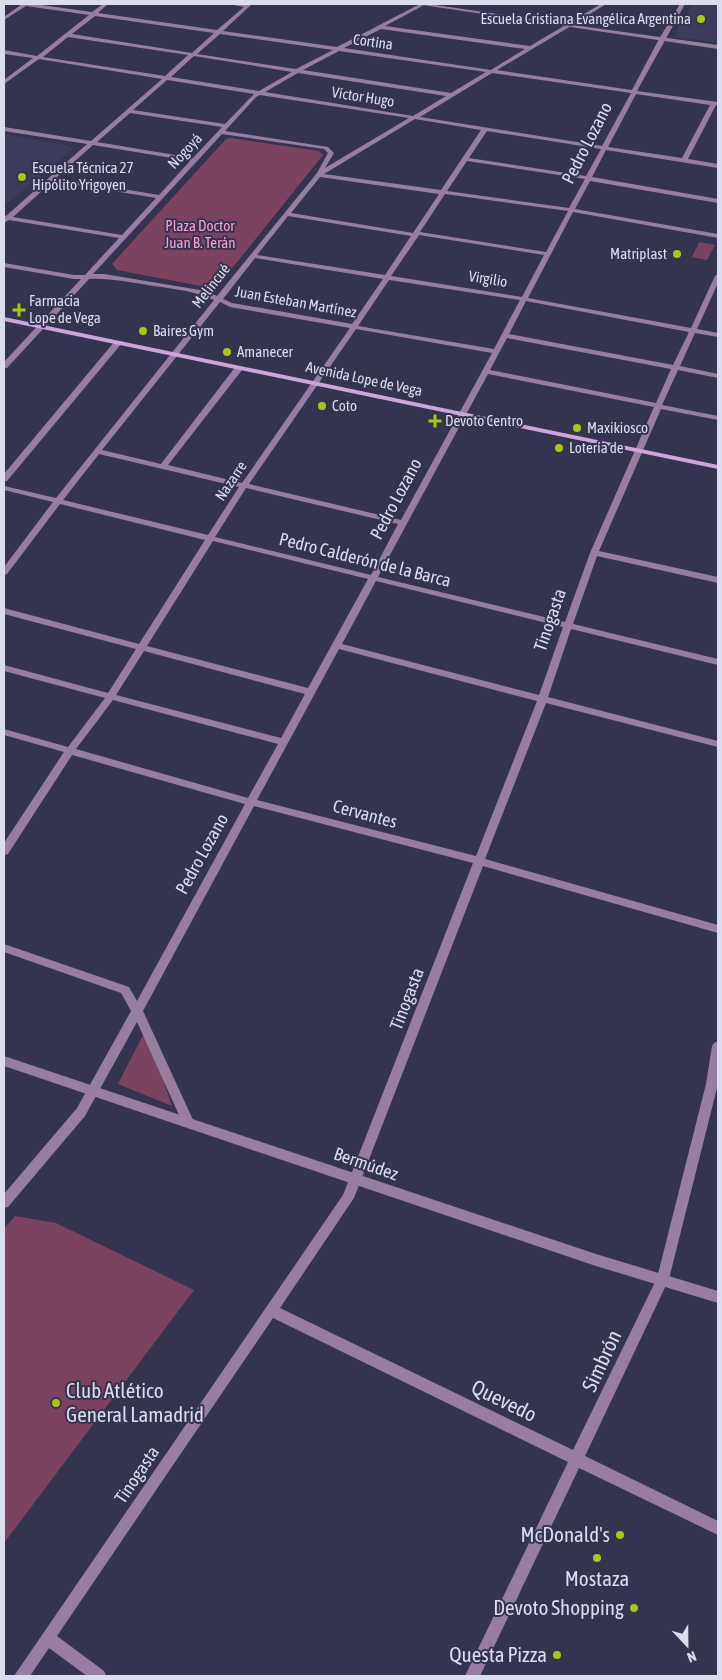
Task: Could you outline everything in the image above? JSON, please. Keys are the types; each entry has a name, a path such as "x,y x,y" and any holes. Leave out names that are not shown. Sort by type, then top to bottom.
{"main road":[{"name":"Avenida Lope de Vega","path":"4,319 718,468"}],"street":[{"path":"4,19 25,4"},
{"name":"Cortina","path":"25,4 716,103"},
{"path":"4,82 38,58 106,4"},
{"path":"231,4 249,5"},
{"path":"419,4 718,47"},
{"name":"Nogoyá","path":"4,366 258,93 424,4"},
{"path":"413,118 604,4"},
{"name":"Pedro Lozano","path":"4,1203 81,1112 94,1090 136,1009 337,646 486,371 662,39 683,4"},
{"path":"5,219 249,5"},
{"path":"381,27 531,48"},
{"path":"68,35 451,95"},
{"name":"Víctor Hugo","path":"4,52 718,166"},
{"path":"684,161 716,103"},
{"path":"130,111 227,126"},
{"name":"Melincué","path":"4,572 97,451 176,355 218,299 318,175 413,118"},
{"path":"4,129 194,160"},
{"name":"Nazarre","path":"4,851 70,751 110,696 244,485 354,327 485,129"},
{"path":"222,132 319,146 331,150 332,153 318,175 572,210 718,236"},
{"path":"466,159 718,201"},
{"path":"50,179 161,197"},
{"path":"286,214 547,254"},
{"path":"5,219 124,237"},
{"name":"Virgilio","path":"252,256 524,299 718,335"},
{"name":"Juan Esteban Martínez","path":"4,265 74,276 104,276 179,288 206,293 230,305 496,352"},
{"name":"Tinogasta","path":"21,1676 348,1198 542,700 594,553 675,368 718,276"},
{"path":"505,335 718,376"},
{"path":"4,479 118,343"},
{"path":"163,466 239,368"},
{"path":"486,371 718,418"},
{"path":"97,451 404,522"},
{"name":"Pedro Calderón de la Barca","path":"4,488 718,662"},
{"path":"594,553 718,580"},
{"path":"4,611 311,692"},
{"path":"337,646 718,744"},
{"path":"4,668 284,742"},
{"name":"Cervantes","path":"4,732 250,802 480,861 718,929"},
{"path":"4,948 125,990 136,1009 188,1122"},
{"name":"Simbrón","path":"472,1676 663,1279 715,1085 718,1046"},
{"name":"Bermúdez","path":"4,1061 596,1260 718,1297"},
{"name":"Quevedo","path":"272,1311 718,1528"},
{"path":"48,1639 99,1676"}],"shaded area":[{"name":"Escuela Cristiana Evangélica Argentina","path":"692,4 718,4 718,43 674,35"},
{"name":"Escuela Técnica 27 Hipólito Yrigoyen","path":"4,134 66,145 73,149 4,206"}],"green space":[{"name":"Plaza Doctor Juan B. Terán","path":"230,138 319,151 323,155 221,282 206,287 117,270 112,264 226,139"},
{"path":"699,242 715,245 707,260 692,257"},
{"path":"146,1029 172,1106 118,1084"},
{"name":"Club Atlético General Lamadrid","path":"15,1216 56,1223 194,1290 4,1543 4,1229"}],"place":[{"name":"Escuela Cristiana Evangélica Argentina","path":"701,19"},
{"name":"Escuela Técnica 27 Hipólito Yrigoyen","path":"22,177"},
{"name":"Matriplast","path":"677,254"},
{"name":"Farmacia Lope de Vega","path":"19,310"},
{"name":"Baires Gym","path":"143,331"},
{"name":"Amanecer","path":"227,352"},
{"name":"Coto","path":"322,406"},
{"name":"Devoto Centro","path":"435,421"},
{"name":"Maxikiosco","path":"577,428"},
{"name":"Lotería de","path":"559,448"},
{"name":"Club Atlético General Lamadrid","path":"56,1403"},
{"name":"McDonald's","path":"620,1535"},
{"name":"Mostaza","path":"597,1558"},
{"name":"Devoto Shopping","path":"634,1608"},
{"name":"Questa Pizza","path":"557,1655"}]}
